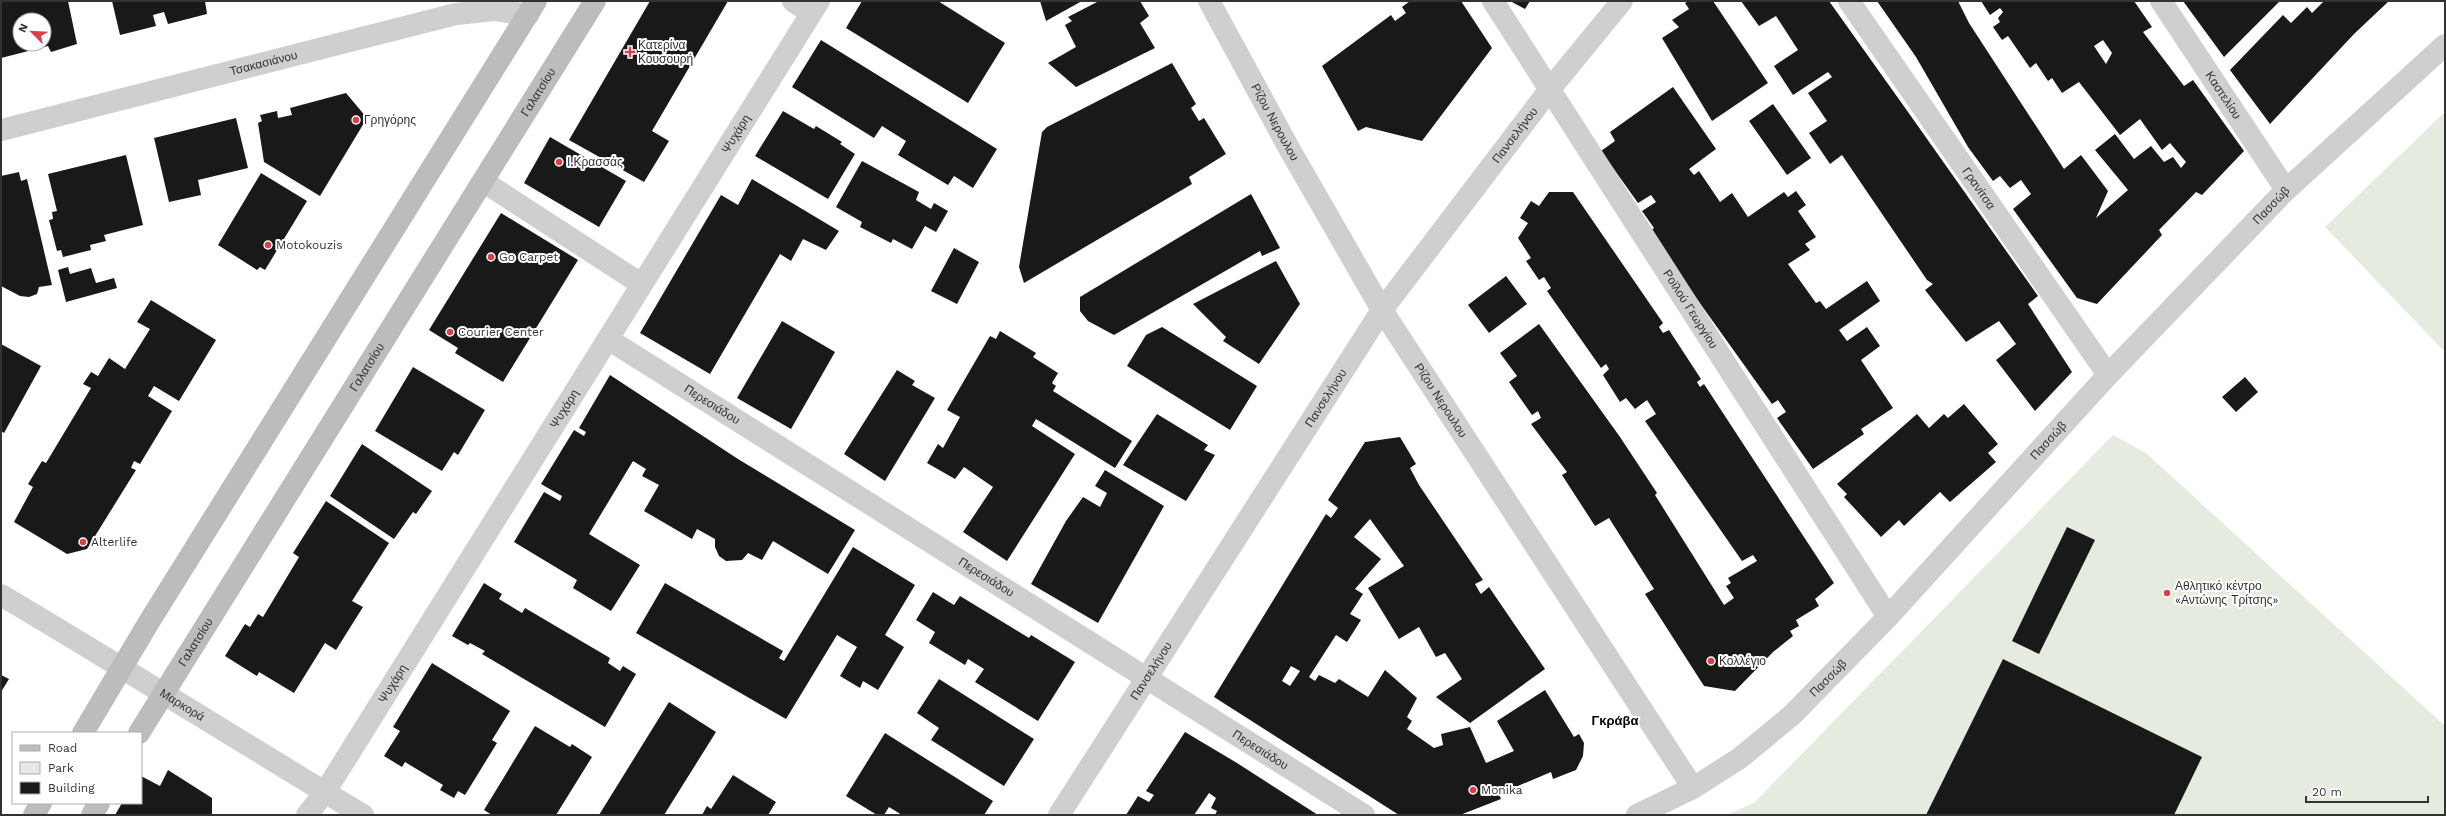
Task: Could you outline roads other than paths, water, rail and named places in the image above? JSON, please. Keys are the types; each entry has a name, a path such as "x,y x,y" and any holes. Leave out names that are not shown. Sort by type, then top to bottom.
{"main road":[{"name":"Γαλατσίου","path":"140,732 484,182 595,1"},
{"path":"84,732 122,666 532,8"},
{"path":"34,815 40,804"},
{"path":"92,815 98,804"}],"street":[{"path":"793,1 815,7"},
{"name":"Ρίζου Νερουλου","path":"1209,1 1290,150 1382,310 1693,788"},
{"name":"Ροϊλού Γεωργίου","path":"1493,1 1888,617"},
{"name":"Πανσελήνου","path":"1059,815 1382,310 1550,89 1622,1"},
{"name":"Γρανίτσα","path":"1849,1 2108,375"},
{"name":"Καστελίου","path":"2161,1 2286,190"},
{"name":"Ψυχάρη","path":"307,815 325,792 815,7"},
{"name":"Τσακασιάνου","path":"1,130 456,14 532,8"},
{"name":"Πασσώβ","path":"1637,815 1693,788 1740,758 1792,714 1888,617 2108,375 2286,190 2445,45"},
{"path":"484,182 641,284"},
{"name":"Περεσιάδου","path":"608,339 1364,815"},
{"name":"Μαρκορά","path":"1,595 122,666 162,694 364,815"}],"place":[{"name":"Κατερίνα Κουσουρή","path":"630,52"},
{"name":"Γρηγόρης","path":"356,120"},
{"name":"Ι.Κρασσάς","path":"559,162"},
{"name":"Motokouzis","path":"268,245"},
{"name":"Go Carpet","path":"491,257"},
{"name":"Courier Center","path":"450,332"},
{"name":"Alterlife","path":"83,542"},
{"name":"Αθλητικό κέντρο «Αντώνης Τρίτσης»","path":"2167,593"},
{"name":"Κολλέγιο","path":"1711,661"},
{"name":"Monika","path":"1473,790"}],"district":[{"name":"Γκράβα","path":"1615,720"}]}
